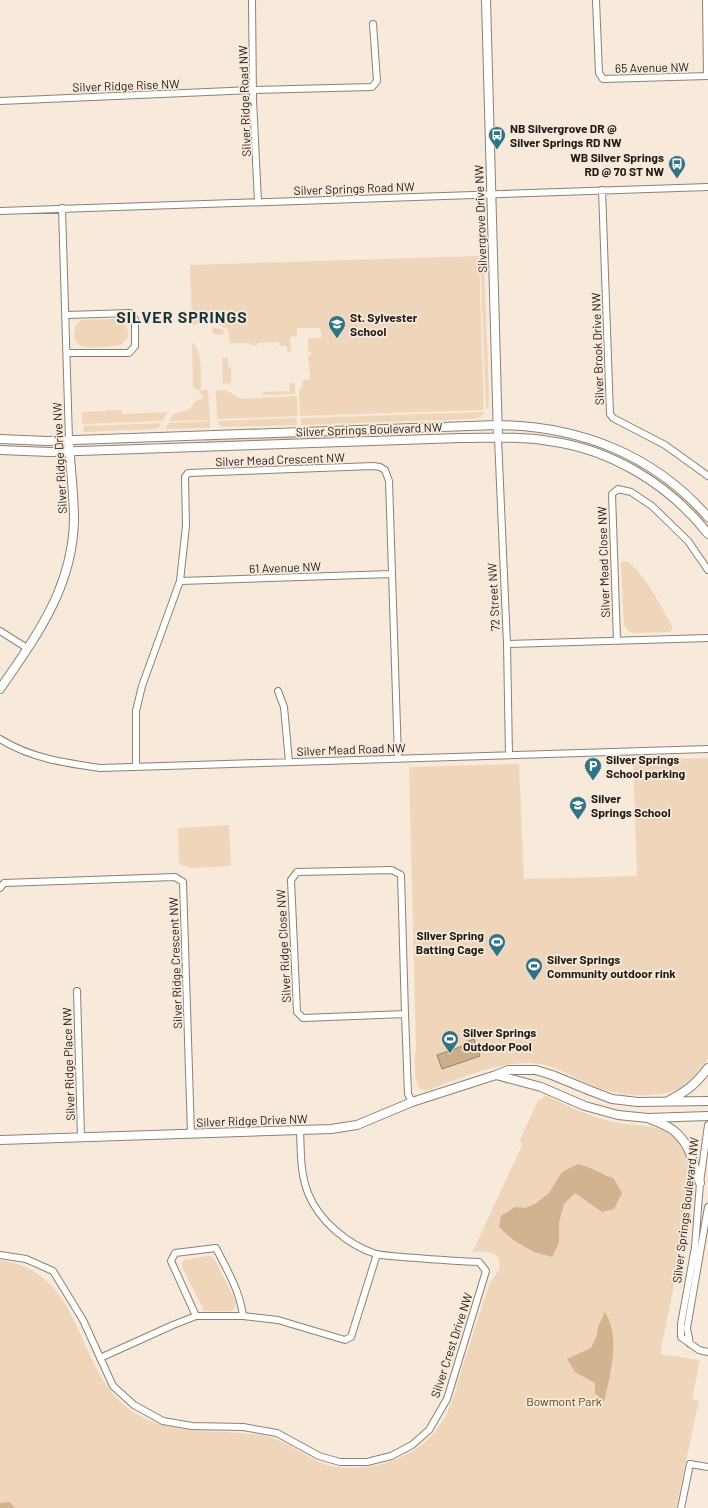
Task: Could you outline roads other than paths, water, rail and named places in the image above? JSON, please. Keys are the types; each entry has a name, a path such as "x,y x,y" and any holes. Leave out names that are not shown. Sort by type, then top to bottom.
{"street":[{"name":"Silver Ridge Road NW","path":"252,0 253,90 258,202"},
{"name":"Silvergrove Drive NW","path":"486,0 498,438"},
{"name":"65 Avenue NW","path":"596,0 599,73 603,79 708,76"},
{"path":"706,0 708,76"},
{"name":"Silver Ridge Rise NW","path":"0,101 253,90 372,87 377,81 373,24"},
{"name":"Silver Springs Road NW","path":"0,211 708,186"},
{"name":"Silver Brook Drive NW","path":"602,190 610,414 614,418 665,445 708,476"},
{"name":"Silver Ridge Drive NW","path":"0,689 42,627 56,599 65,572 72,543 74,518 69,440 67,315 62,208"},
{"path":"67,315 130,313 135,319 135,346 129,353 67,353"},
{"name":"Silver Springs Boulevard NW","path":"0,439 24,441 69,440 497,426 537,427 589,438 619,450 648,465 680,488 708,517"},
{"name":"Silver Springs Boulevard NW","path":"0,450 70,451 498,438 550,441 580,447 609,458 636,471 662,488 686,509 708,534"},
{"name":"72 Street NW","path":"498,438 507,644 509,755"},
{"name":"Silver Mead Crescent NW","path":"136,767 136,711 142,686 180,580 186,526 185,477 188,473 373,466 380,467 385,470 389,481 398,758"},
{"name":"Silver Mead Close NW","path":"617,640 612,494 614,491 618,489 631,492 652,506 688,542 708,570"},
{"name":"61 Avenue NW","path":"180,580 391,574"},
{"path":"0,631 27,648"},
{"path":"507,644 708,638"},
{"path":"278,691 284,707 289,762"},
{"name":"Silver Mead Road NW","path":"0,739 24,751 59,762 100,768 708,749"},
{"name":"Silver Ridge Close NW","path":"405,1014 303,1018 297,1012 291,880 297,872 392,870 401,875 408,1094 412,1102"},
{"name":"Silver Ridge Crescent NW","path":"0,888 4,883 167,878 175,878 183,882 191,1134"},
{"name":"Silver Ridge Place NW","path":"77,991 81,1137"},
{"path":"667,1102 688,1090 698,1081 708,1068"},
{"name":"Silver Ridge Drive NW","path":"0,1140 331,1129 357,1124 412,1102 508,1070 536,1070 612,1099 638,1102 708,1101"},
{"path":"496,1075 541,1087 585,1106 618,1115 648,1118 708,1116"},
{"path":"648,1118 673,1130 682,1139 693,1157 700,1184"},
{"name":"Silver Springs Boulevard NW","path":"689,1344 682,1337 680,1324 694,1247 700,1184 708,1125"},
{"name":"Silver Crest Drive NW","path":"0,1255 26,1258 53,1271 83,1320 113,1386 134,1405 163,1421 192,1426 243,1427 277,1433 319,1456 340,1462 367,1462 391,1456 412,1445 428,1430 447,1399 486,1271 479,1262 377,1254 353,1244 331,1228 316,1208 308,1193 302,1169 300,1130"},
{"name":"Silver Springs Boulevard NW","path":"689,1344 687,1328 708,1207"},
{"path":"196,1316 171,1261 175,1253 216,1248 235,1285 242,1304 243,1316"},
{"path":"100,1358 196,1316 243,1316 278,1320 345,1340 351,1337 377,1254"},
{"path":"689,1344 699,1350 708,1352"},
{"path":"681,1508 690,1464 708,1467"}],"place":[{"name":"NB Silvergrove DR @ Silver Springs RD NW","path":"497,150"},
{"name":"WB Silver Springs RD @ 70 ST NW","path":"677,179"},
{"name":"St. Sylvester School","path":"337,339"},
{"name":"Silver Springs School parking","path":"593,781"},
{"name":"Silver Springs School","path":"578,820"},
{"name":"SIlver Spring Batting Cage","path":"497,957"},
{"name":"Silver Springs Community outdoor rink","path":"534,981"},
{"name":"Silver Springs Outdoor Pool","path":"450,1054"}],"district":[{"name":"SILVER SPRINGS","path":"182,316"}],"park label":[{"name":"Bowmont Park","path":"564,1401"}]}
